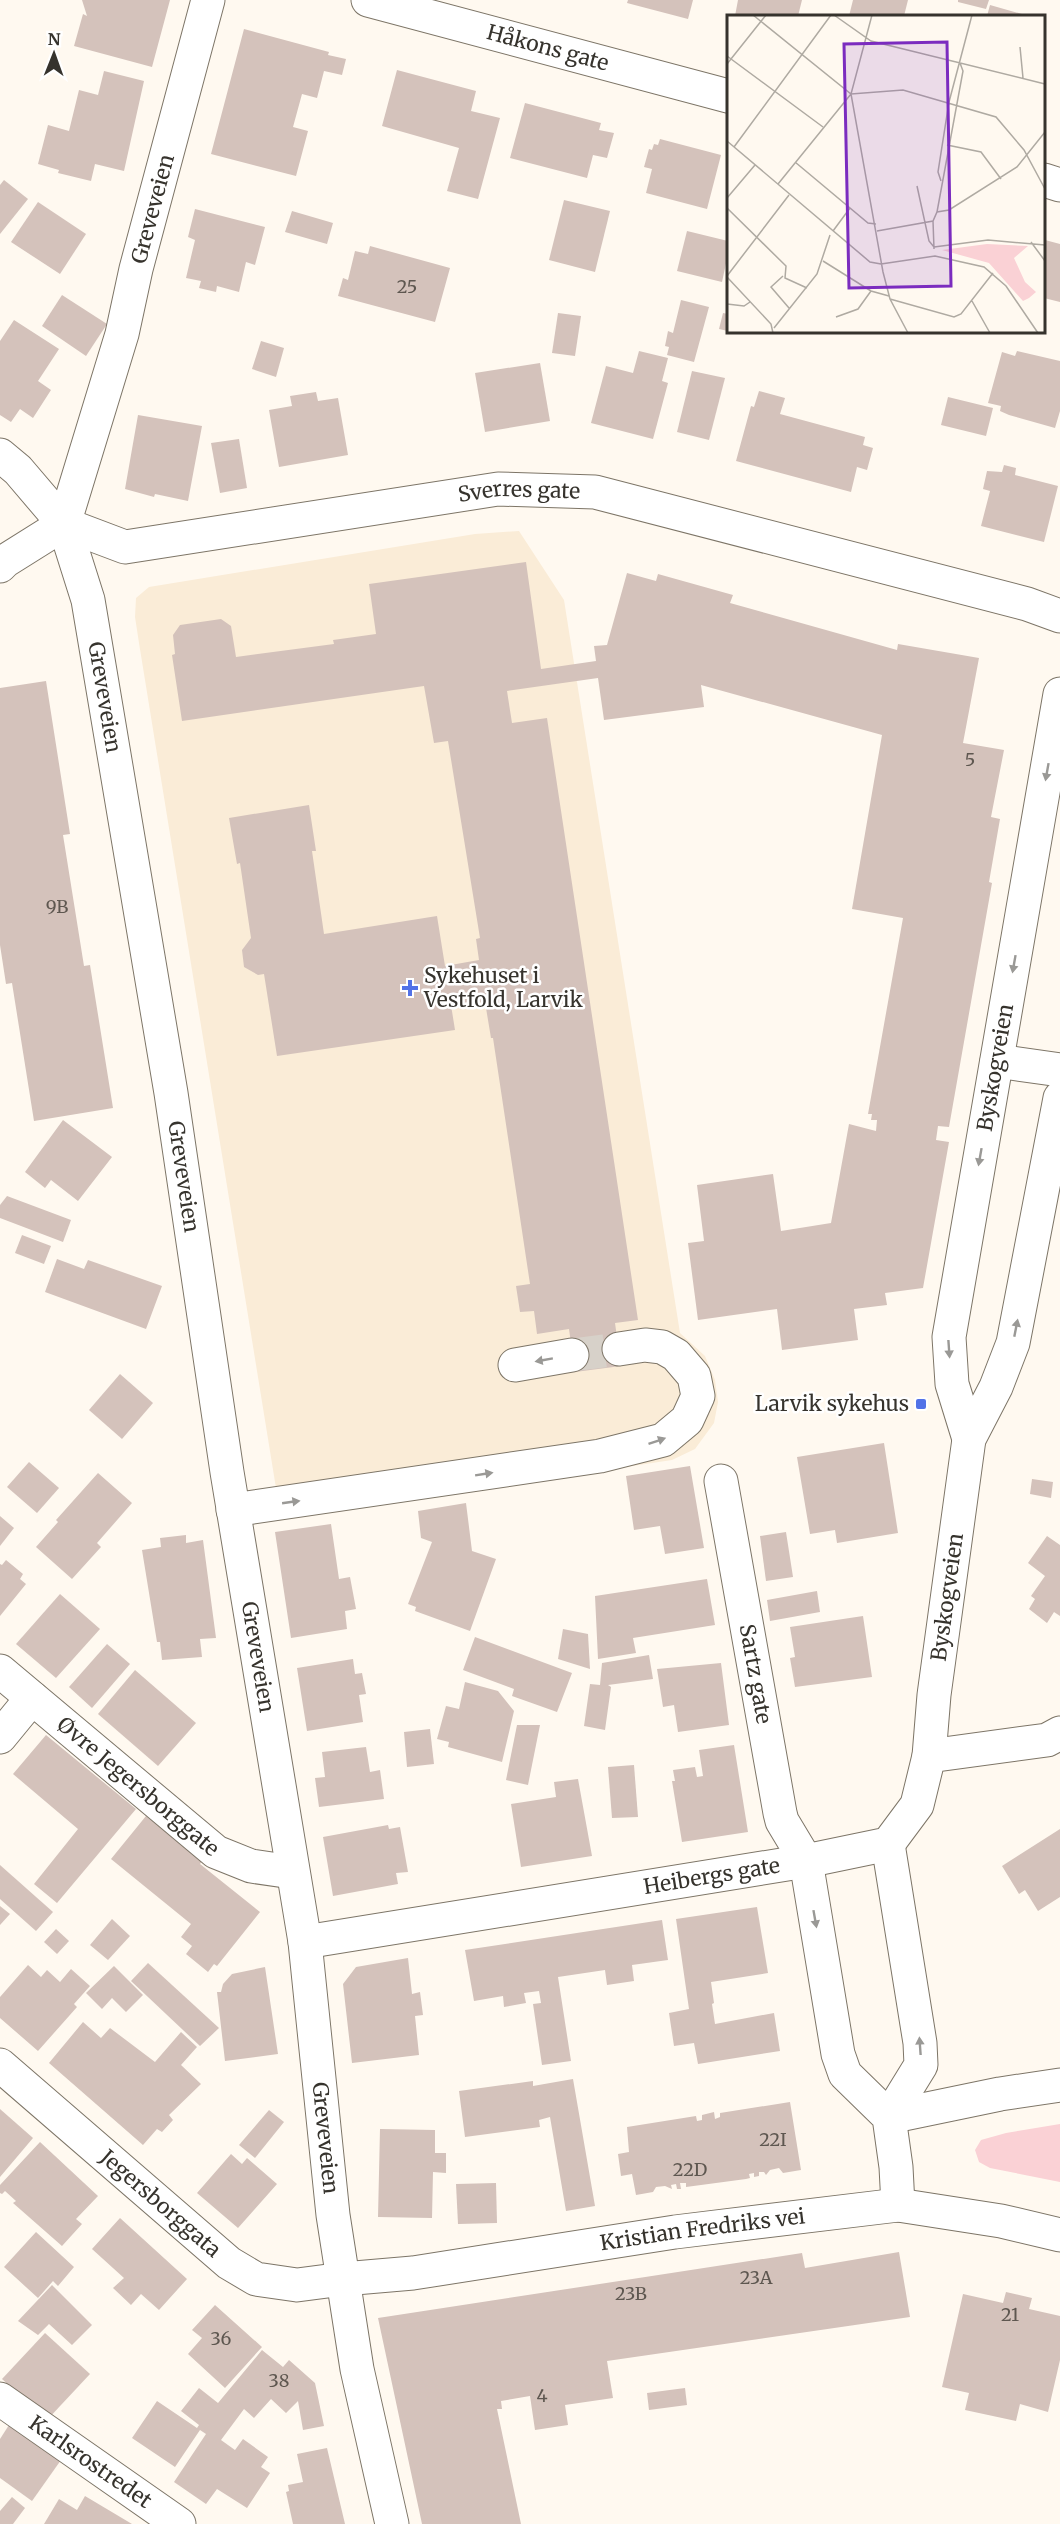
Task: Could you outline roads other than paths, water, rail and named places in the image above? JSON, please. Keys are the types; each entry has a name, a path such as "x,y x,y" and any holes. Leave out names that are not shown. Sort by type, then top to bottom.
{"street":[{"name":"Greveveien","path":"208,0 136,269 122,334 64,524 88,600 171,1093 233,1510 305,1942 333,2215 357,2370 392,2524"},
{"name":"Håkons gate","path":"368,0 727,95"},
{"path":"1045,180 1060,185"},
{"name":"Sverres gate","path":"0,455 18,470 64,524 125,547 498,489 595,492 1027,604 1060,616"},
{"path":"0,566 64,524"},
{"name":"Byskogveien","path":"969,1439 952,1384 948,1337 1060,694"},
{"path":"997,1061 1060,1070"},
{"name":"Byskogveien","path":"929,1756 934,1695 969,1439 996,1387 1012,1343 1060,1098"},
{"path":"233,1510 600,1456 663,1440 687,1420 698,1396 694,1376 676,1355 662,1347 645,1345 619,1349"},
{"path":"515,1365 572,1355"},
{"name":"Sartz gate","path":"721,1481 780,1813 782,1821 806,1861"},
{"name":"Øvre Jegersborggate","path":"0,1671 216,1852 251,1866 292,1872"},
{"path":"0,1737 32,1698"},
{"path":"889,2117 921,2065 920,2043 888,1844 917,1805 929,1756 1047,1740 1060,1733"},
{"name":"Heibergs gate","path":"305,1942 806,1861 888,1844"},
{"path":"806,1861 838,2054 845,2074 889,2117 896,2167 898,2205"},
{"name":"Jegersborggata","path":"0,2065 229,2263 256,2279 287,2284 297,2285 344,2278"},
{"path":"889,2117 1000,2094 1060,2085"},
{"name":"Kristian Fredriks vei","path":"344,2278 413,2273 675,2232 898,2205 1001,2221 1060,2235"},
{"name":"Karlsrostredet","path":"0,2398 179,2524"}],"tunnel":[{"path":"572,1355 619,1349"}],"place":[{"name":"Sykehuset i Vestfold, Larvik","path":"410,988"},
{"name":"Larvik sykehus","path":"921,1404"}]}
